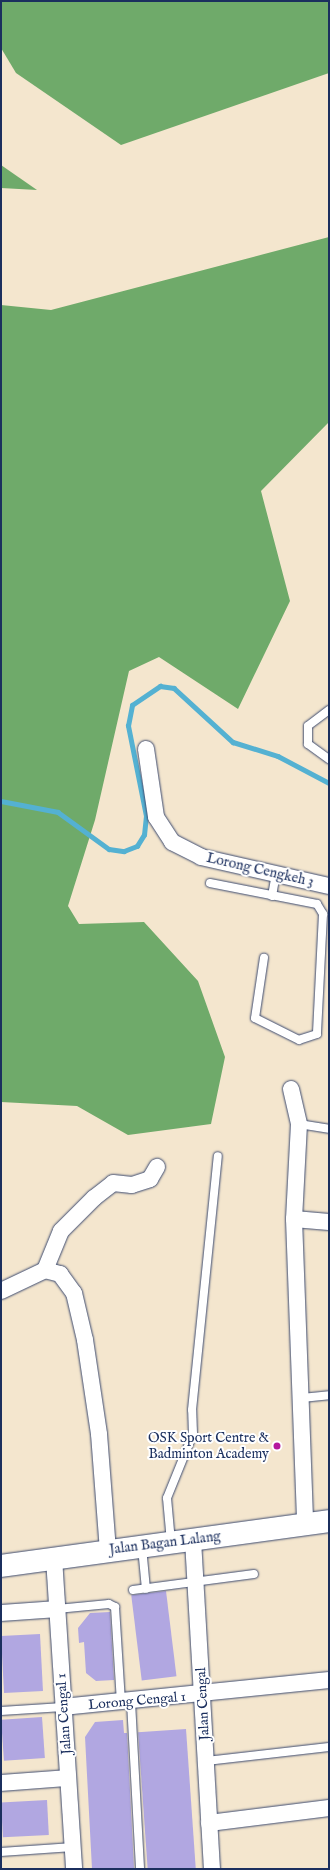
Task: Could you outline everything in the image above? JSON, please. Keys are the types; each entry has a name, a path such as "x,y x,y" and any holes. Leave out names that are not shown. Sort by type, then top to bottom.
{"main road":[{"name":"Jalan Bagan Lalang","path":"1,1566 108,1550 329,1521"}],"street":[{"name":"Lorong Cengkeh 3","path":"146,749 156,817 172,842 201,858 329,886"},
{"path":"291,1089 299,1124 294,1219 302,1398 305,1524"},
{"path":"46,1270 61,1231 76,1212 113,1183 132,1184 150,1179 157,1168"},
{"path":"294,1219 329,1222"},
{"path":"1,1291 46,1270 60,1274 74,1293 85,1340 99,1434 108,1550"},
{"name":"Jalan Cengal","path":"193,1540 212,1869"},
{"name":"Jalan Cengal 1","path":"54,1558 74,1869"},
{"path":"1,1613 57,1609"},
{"name":"Lorong Cengal 1","path":"63,1707 202,1695 329,1680"},
{"path":"1,1783 68,1778"},
{"path":"210,1823 329,1808"}],"lane":[{"path":"329,710 308,726 308,744 329,759"},
{"path":"272,896 276,874"},
{"path":"210,883 317,904 323,914 318,1034 299,1040 255,1018 264,958"},
{"path":"299,1124 329,1129"},
{"path":"171,1542 167,1498 192,1434 192,1410 218,1156"},
{"path":"302,1398 329,1395"},
{"path":"142,1546 146,1589"},
{"path":"133,1590 254,1574"},
{"path":"57,1609 109,1604 115,1607 126,1702 140,1869"},
{"path":"1,1711 63,1707"},
{"path":"206,1761 329,1747"},
{"path":"1,1852 72,1847"}],"green space":[{"path":"1,1 329,1 329,73 121,145 16,73 1,48"},
{"path":"1,165 37,190 1,188"},
{"path":"329,237 329,422 261,491 290,601 238,709 159,657 129,671 95,820 68,906 79,924 144,922 198,981 225,1057 211,1124 128,1135 77,1106 1,1102 1,305 51,310"}],"building":[{"path":"166,1591 176,1676 142,1681 131,1595"},
{"path":"110,1612 114,1680 96,1681 86,1673 84,1642 79,1643 78,1628 90,1613"},
{"path":"40,1634 43,1691 4,1693 1,1636"},
{"path":"42,1717 45,1758 4,1761 1,1720"},
{"path":"123,1720 124,1733 127,1733 134,1869 92,1869 85,1737 95,1722"},
{"path":"186,1729 196,1869 148,1869 138,1732"},
{"path":"47,1800 49,1835 3,1837 1,1802"}],"waterway":[{"path":"1,801 58,812 109,849 124,851 137,846 144,835 146,816 128,726 132,705 160,686 174,688 233,742 278,756 329,783"}],"place":[{"name":"OSK Sport Centre & Badminton Academy","path":"277,1446"}]}
